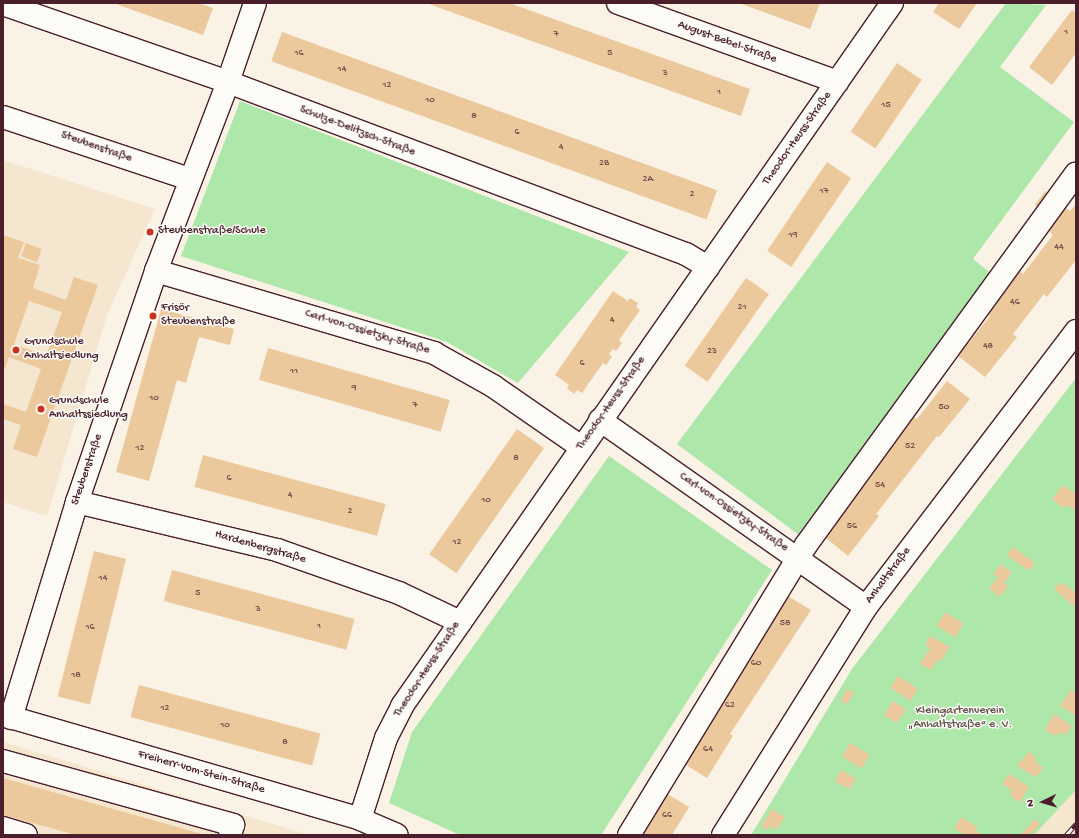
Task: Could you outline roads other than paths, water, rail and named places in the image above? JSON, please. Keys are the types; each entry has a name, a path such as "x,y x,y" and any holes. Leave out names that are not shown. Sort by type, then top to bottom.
{"street":[{"name":"Steubenstraße","path":"7,716 77,502 156,271 189,179 228,82 254,3"},
{"name":"August-Bebel-Straße","path":"618,3 837,82"},
{"name":"Theodor-Heuss-Straße","path":"360,819 375,768 392,725 402,706 581,447 892,3"},
{"name":"Schulze-Delitzsch-Straße","path":"3,4 228,82 686,254 708,267"},
{"name":"Steubenstraße","path":"3,117 189,179"},
{"path":"629,835 798,559 1076,174"},
{"name":"Carl-von-Ossietzky-Straße","path":"156,271 434,352 493,386 581,447"},
{"name":"Anhaltstraße","path":"723,835 866,607 1076,331"},
{"name":"Carl-von-Ossietzky-Straße","path":"600,420 866,607"},
{"name":"Hardenbergstraße","path":"77,502 277,550 399,593 460,622"},
{"name":"Freiherr-vom-Stein-Straße","path":"7,716 360,819 397,835"},
{"path":"3,761 233,825 230,835"},
{"path":"3,828 26,835"}],"railway":[{"path":"1066,835 1076,824"}],"place":[{"name":"Steubenstraße/Schule","path":"150,232"},
{"name":"Frisör Steubenstraße","path":"153,316"},
{"name":"Grundschule Anhaltsiedlung","path":"16,350"},
{"name":"Grundschule Anhaltssiedlung","path":"41,409"}],"park label":[{"name":"Kleingartenverein „Anhaltstraße“ e. V.","path":"960,719"}]}
